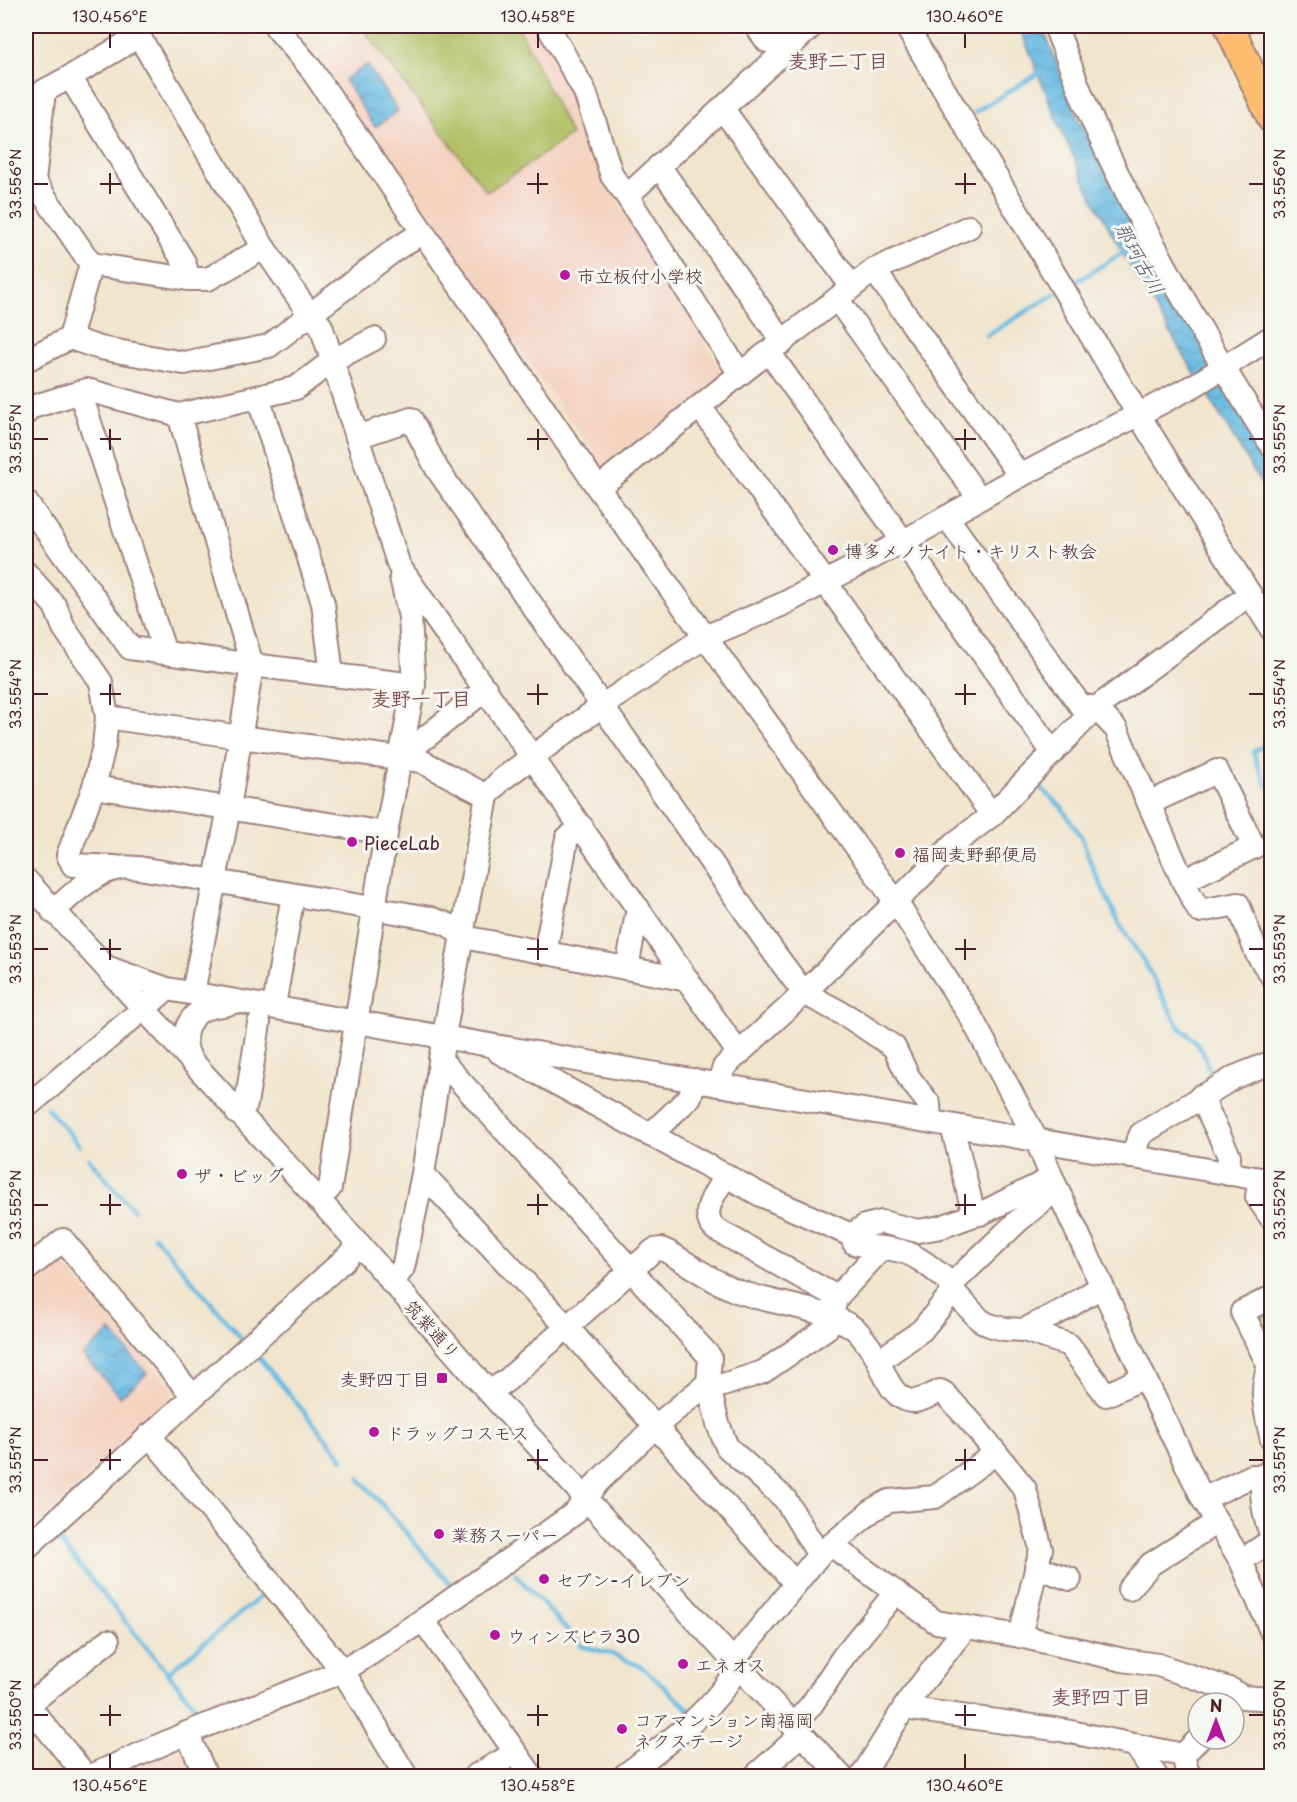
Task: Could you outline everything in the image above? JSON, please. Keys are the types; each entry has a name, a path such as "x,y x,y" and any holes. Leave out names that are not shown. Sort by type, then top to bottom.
{"main road":[{"path":"1229,26 1272,119"}],"street":[{"path":"275,26 309,66 598,488 896,902 971,1017 1037,1141 1144,1377 1203,1499 1240,1562 1272,1633"},
{"path":"548,26 585,92 612,176 740,374"},
{"path":"756,26 767,41 791,45"},
{"path":"627,196 813,26"},
{"path":"906,26 1138,414 1272,630"},
{"path":"1055,26 1090,114 1142,222 1222,367 1272,446"},
{"path":"264,248 208,279 189,279 91,264 34,181 44,91 70,77 136,31 264,248 321,326 399,566 410,617 414,685 386,833 330,1188 318,1200"},
{"path":"70,77 184,262 189,279"},
{"path":"722,108 979,498"},
{"path":"659,166 902,542 1053,753"},
{"path":"598,488 874,270 969,227"},
{"path":"26,360 70,338 100,348 184,363 269,346 396,249 423,232"},
{"path":"70,338 91,264"},
{"path":"874,270 1020,476"},
{"path":"392,1283 403,1268 423,1173 442,1048 487,796 501,780 603,705 705,637 827,582 1020,476 1195,385 1272,337"},
{"path":"26,413 29,408 87,390 178,415 296,388 332,362 374,339"},
{"path":"80,392 165,653"},
{"path":"258,397 323,603 332,675"},
{"path":"700,407 992,815"},
{"path":"178,415 252,665 229,808 193,993"},
{"path":"357,438 411,419 437,469 804,993 849,1017 894,1047 909,1078 941,1124 974,1215"},
{"path":"26,502 130,648 414,685"},
{"path":"947,517 1080,705 1096,708 1116,729 1199,911 1238,904 1257,954 1271,975"},
{"path":"399,566 739,1054"},
{"path":"26,573 55,606 64,628 101,682 107,717 104,746 94,787 68,855 72,865 139,867 430,918 449,925 463,938 687,980"},
{"path":"718,1085 724,1067 804,993 955,843 992,815 1096,708 1250,594"},
{"path":"400,758 486,689"},
{"path":"107,717 422,761 487,796"},
{"path":"1150,803 1217,771 1254,847 1183,880"},
{"path":"94,787 386,833"},
{"path":"545,952 567,838 582,827"},
{"path":"53,912 97,877 120,867"},
{"name":"筑紫通り","path":"26,880 359,1244 489,1392 841,1776"},
{"path":"237,1113 246,1104 293,895"},
{"path":"627,968 638,908"},
{"path":"105,967 167,989 241,1001 267,1015 355,1021 442,1048 484,1043 1266,1180 1257,1197 1272,1219"},
{"path":"26,1107 167,989"},
{"path":"194,1064 186,1051 184,1040 187,1026 200,1011 241,1001"},
{"path":"484,1043 761,1195 851,1235 854,1243 897,1250 922,1261 953,1287 980,1320 1004,1329 1024,1330 1069,1345 1106,1395 1144,1377"},
{"path":"442,1048 630,1270 710,1357 708,1383 718,1424 727,1447 785,1499 825,1550 896,1592 936,1622 1020,1636 1123,1660 1158,1665 1233,1691"},
{"path":"1131,1157 1141,1134 1235,1077 1272,1062"},
{"path":"650,1135 690,1097 694,1080"},
{"path":"1201,1096 1228,1156 1228,1174"},
{"path":"423,1173 566,1326 795,1583"},
{"path":"726,1175 708,1207 709,1224 834,1307 879,1361 884,1374 902,1398 912,1401 922,1400 940,1391 944,1393 1025,1489 1041,1549 1020,1636"},
{"path":"851,1235 865,1226 882,1222 918,1231 941,1227 1055,1183"},
{"path":"879,1361 922,1330 953,1287 1055,1183"},
{"path":"26,1270 63,1240 193,1396"},
{"path":"26,1548 359,1244"},
{"path":"489,1392 506,1381 654,1250 662,1249 732,1289 834,1307"},
{"path":"708,1383 716,1386 723,1385 762,1372 827,1328 834,1307 881,1249"},
{"path":"1024,1330 1067,1308 1102,1286"},
{"path":"1272,1297 1242,1312 1269,1366 1264,1378 1263,1402 1272,1440"},
{"path":"91,1776 187,1733 343,1671 423,1620 575,1514 598,1482 656,1426 708,1383"},
{"path":"149,1435 343,1671 406,1776"},
{"path":"624,1776 696,1719 730,1682 736,1663 795,1583 825,1550 874,1509 890,1501 935,1497 996,1453"},
{"path":"1203,1499 1252,1476 1268,1473"},
{"path":"1268,1473 1262,1484 1268,1528 1272,1534"},
{"path":"1129,1589 1150,1564 1217,1522"},
{"path":"1240,1562 1272,1540"},
{"path":"1036,1567 1070,1579"},
{"path":"755,1776 797,1730 843,1657 896,1592"},
{"path":"423,1620 532,1776"},
{"path":"862,1776 904,1708 966,1627"},
{"path":"86,1776 27,1704 108,1641"},
{"path":"1246,1701 1272,1699"},
{"path":"904,1708 1061,1730 1135,1745 1184,1770 1193,1751"},
{"path":"187,1733 206,1776"},
{"path":"1135,1745 1156,1776"},
{"path":"475,1776 515,1753"}],"shaded area":[{"name":"市立板付小学校","path":"366,26 541,26 573,84 600,172 726,379 605,469 315,61"},
{"path":"58,1259 176,1392 26,1534 26,1285"},
{"path":"183,1748 197,1776 119,1776"}],"green space":[{"path":"376,26 518,26 571,135 487,192 365,32"},
{"path":"1271,1301 1271,1361 1252,1312"}],"water":[{"name":"那珂古川","path":"1019,26 1042,26 1078,118 1114,185 1271,457 1271,500 1124,256 1091,195 1060,128"},
{"path":"367,65 398,111 375,127 344,80"},
{"path":"111,1331 147,1374 120,1397 83,1355"}],"waterway":[{"path":"975,112 1042,71"},
{"name":"那珂古川","path":"1068,287 1127,250"},
{"path":"986,336 1058,292"},
{"path":"1253,752 1272,741"},
{"path":"1253,752 1266,785 1272,789"},
{"path":"1040,787 1062,808 1082,838 1091,864 1120,925 1145,963 1179,1027 1195,1041 1203,1052 1213,1081"},
{"path":"26,1081 33,1089"},
{"path":"47,1108 80,1146"},
{"path":"89,1159 133,1210"},
{"path":"154,1236 242,1339"},
{"path":"257,1355 343,1459"},
{"path":"359,1478 453,1587"},
{"path":"57,1538 202,1715"},
{"path":"515,1574 582,1646 609,1653 642,1667 691,1711"},
{"path":"168,1673 265,1593"}],"place":[{"name":"市立板付小学校","path":"565,275"},
{"name":"博多メノナイト・キリスト教会","path":"833,550"},
{"name":"PieceLab","path":"352,842"},
{"name":"福岡麦野郵便局","path":"900,853"},
{"name":"ザ・ビッグ","path":"182,1174"},
{"name":"麦野四丁目","path":"442,1378"},
{"name":"ドラッグコスモス","path":"374,1432"},
{"name":"業務スーパー","path":"439,1534"},
{"name":"セブン-イレブン","path":"544,1579"},
{"name":"ウィンズビラ30","path":"495,1635"},
{"name":"エネオス","path":"683,1664"},
{"name":"コアマンション南福岡 ネクステージ","path":"622,1729"}],"district":[{"name":"麦野二丁目","path":"838,60"},
{"name":"麦野一丁目","path":"421,698"},
{"name":"麦野四丁目","path":"1101,1696"}]}
